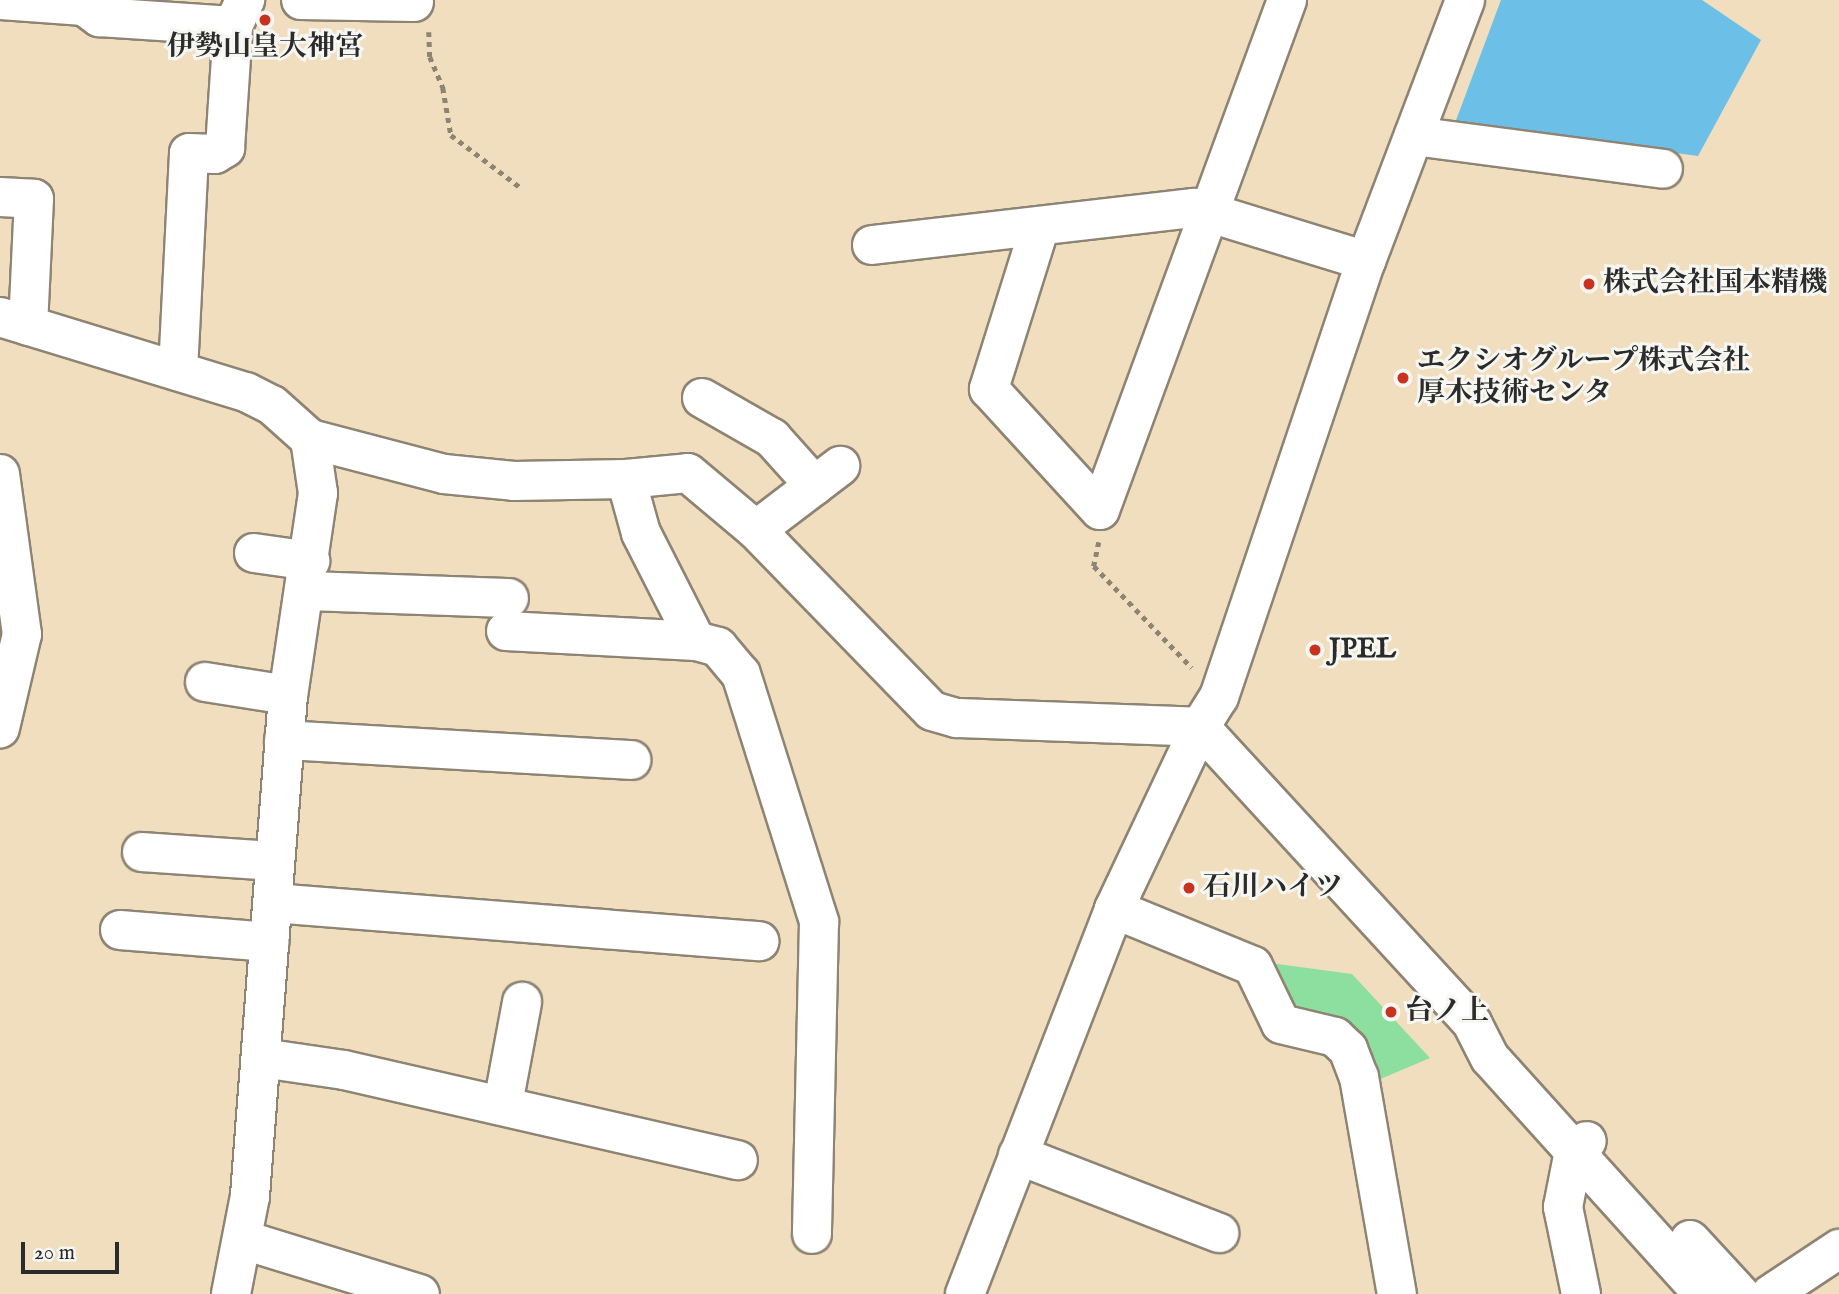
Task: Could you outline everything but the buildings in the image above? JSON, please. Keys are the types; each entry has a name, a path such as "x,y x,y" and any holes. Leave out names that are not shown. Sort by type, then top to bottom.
{"street":[{"path":"1,0 84,6 99,17 158,9 239,13 225,148 215,154 189,153 178,371"},
{"path":"301,0 414,2"},
{"path":"1040,226 989,389 1100,510 1212,211 1287,0"},
{"path":"965,1294 1114,909 1210,712 1367,261 1465,0"},
{"path":"1414,136 1646,176"},
{"path":"0,197 34,199 20,329 178,371 272,405 310,439 444,474 514,481 626,480 688,473 756,530 932,710 957,718 1210,712"},
{"path":"872,245 1194,208 1212,211 1367,261"},
{"path":"719,399 827,476 756,530"},
{"path":"231,1294 244,1240 262,1058 288,695 308,576 318,493 310,439"},
{"path":"0,474 22,635 0,728"},
{"path":"626,480 641,533 696,641"},
{"path":"254,554 308,576 507,616 696,641 718,647 741,674 819,922 812,1234"},
{"path":"205,682 288,695"},
{"path":"1210,712 1472,1023 1490,1058 1584,1143 1740,1294"},
{"path":"284,740 437,763 617,750"},
{"path":"142,852 275,861"},
{"path":"273,903 760,941"},
{"path":"1114,909 1253,966 1281,1024 1335,1037 1348,1049 1359,1077 1397,1294"},
{"path":"120,930 270,942"},
{"path":"503,1104 522,1002"},
{"path":"262,1058 344,1070 503,1104 738,1160"},
{"path":"1576,1293 1563,1207 1584,1143"},
{"path":"1584,1143 1703,1294"},
{"path":"1018,1155 1195,1233"},
{"path":"244,1240 417,1294"},
{"path":"1770,1294 1839,1250"}],"path":[{"path":"414,2 428,19 429,57 443,88 451,135 521,188"},
{"path":"1100,510 1104,521 1094,565 1210,712"}],"green space":[{"path":"1263,962 1352,974 1430,1058 1364,1086 1352,1047 1282,1020"}],"water":[{"path":"1501,0 1702,0 1761,40 1698,156 1455,123"}],"place":[{"name":"伊勢山皇大神宮","path":"265,20"},
{"name":"株式会社国本精機","path":"1589,284"},
{"name":"エクシオグループ株式会社 厚木技術センタ","path":"1403,378"},
{"name":"JPEL","path":"1315,650"},
{"name":"石川ハイツ","path":"1189,888"},
{"name":"台ノ上","path":"1391,1012"}]}
